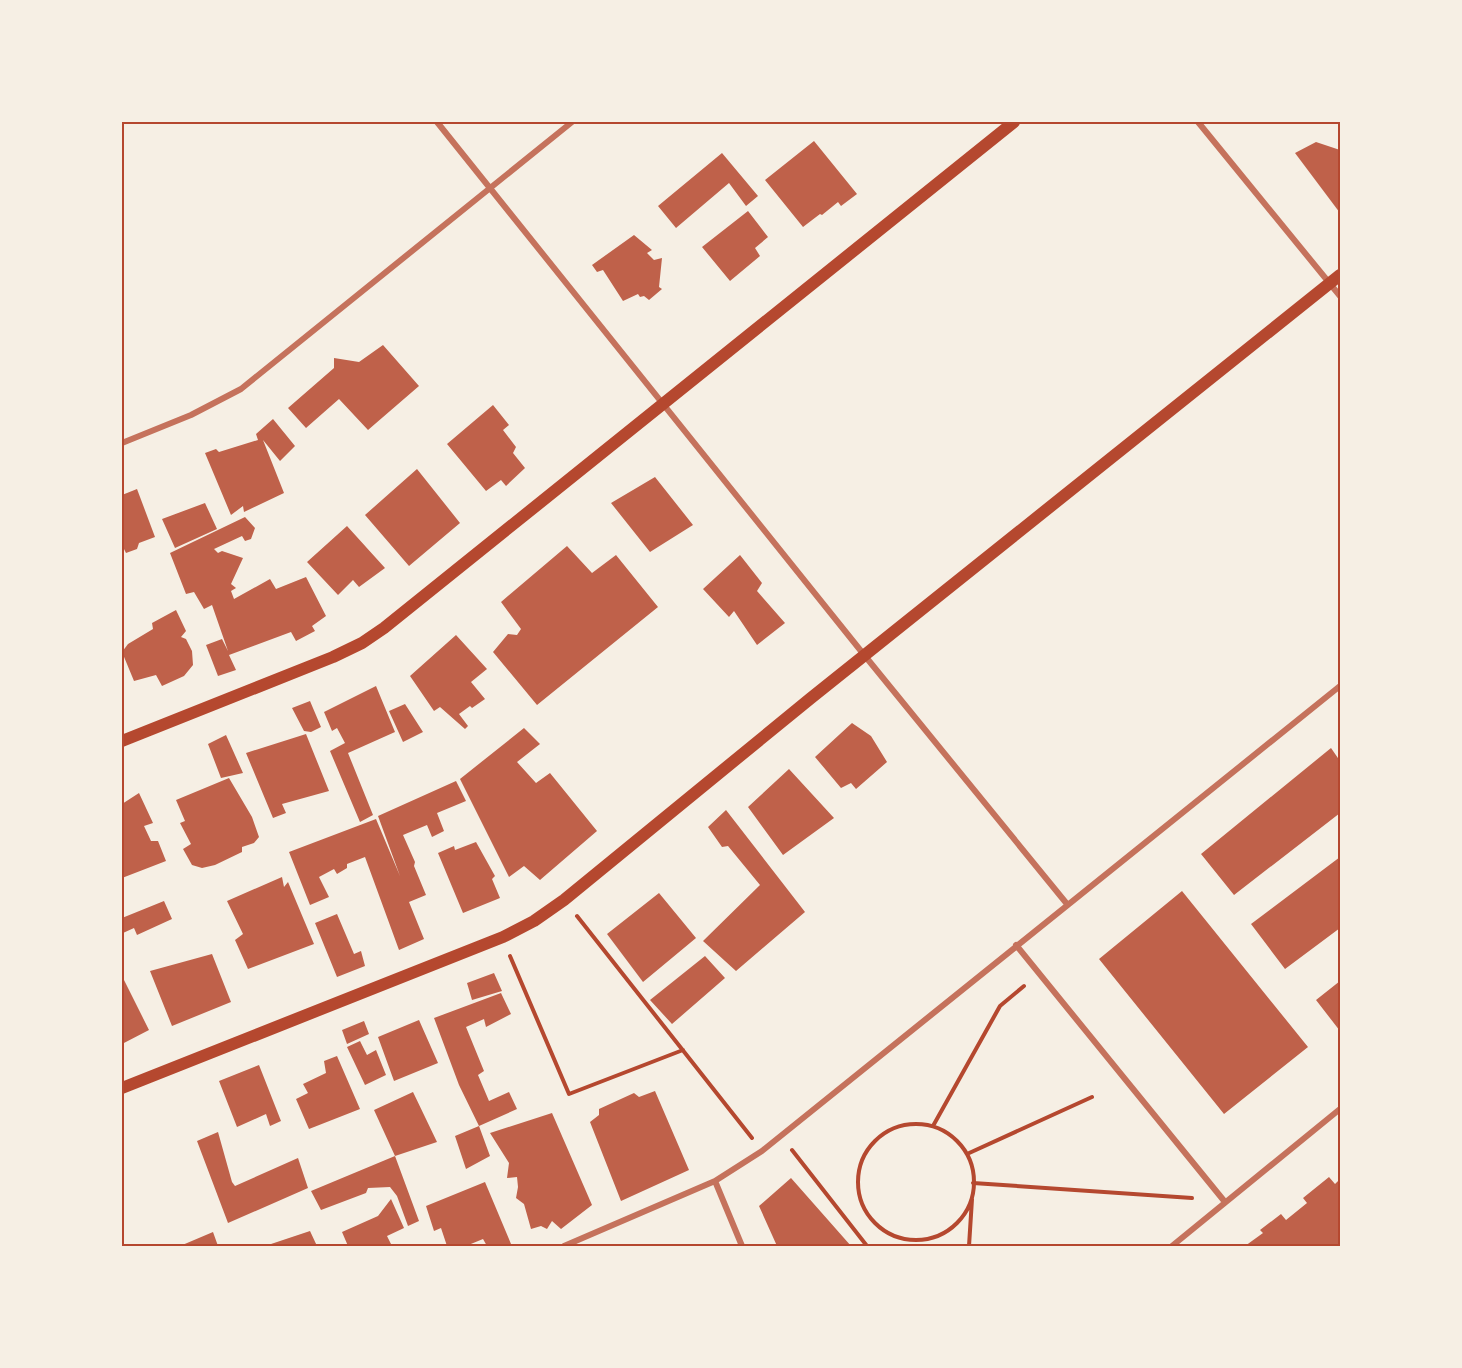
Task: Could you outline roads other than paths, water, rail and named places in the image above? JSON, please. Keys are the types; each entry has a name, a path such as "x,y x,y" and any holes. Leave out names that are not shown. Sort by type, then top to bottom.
{"main road":[{"path":"122,741 333,657 362,643 393,621 1014,122"},
{"path":"122,1088 502,937 534,921 564,900 1341,274"}],"street":[{"path":"437,122 1067,904"},
{"path":"122,443 191,415 241,389 572,122"},
{"path":"1198,122 1341,296"},
{"path":"564,1246 715,1181 762,1151 1341,686"},
{"path":"1016,945 1225,1203"},
{"path":"1172,1246 1341,1109"},
{"path":"715,1181 742,1246"}]}
